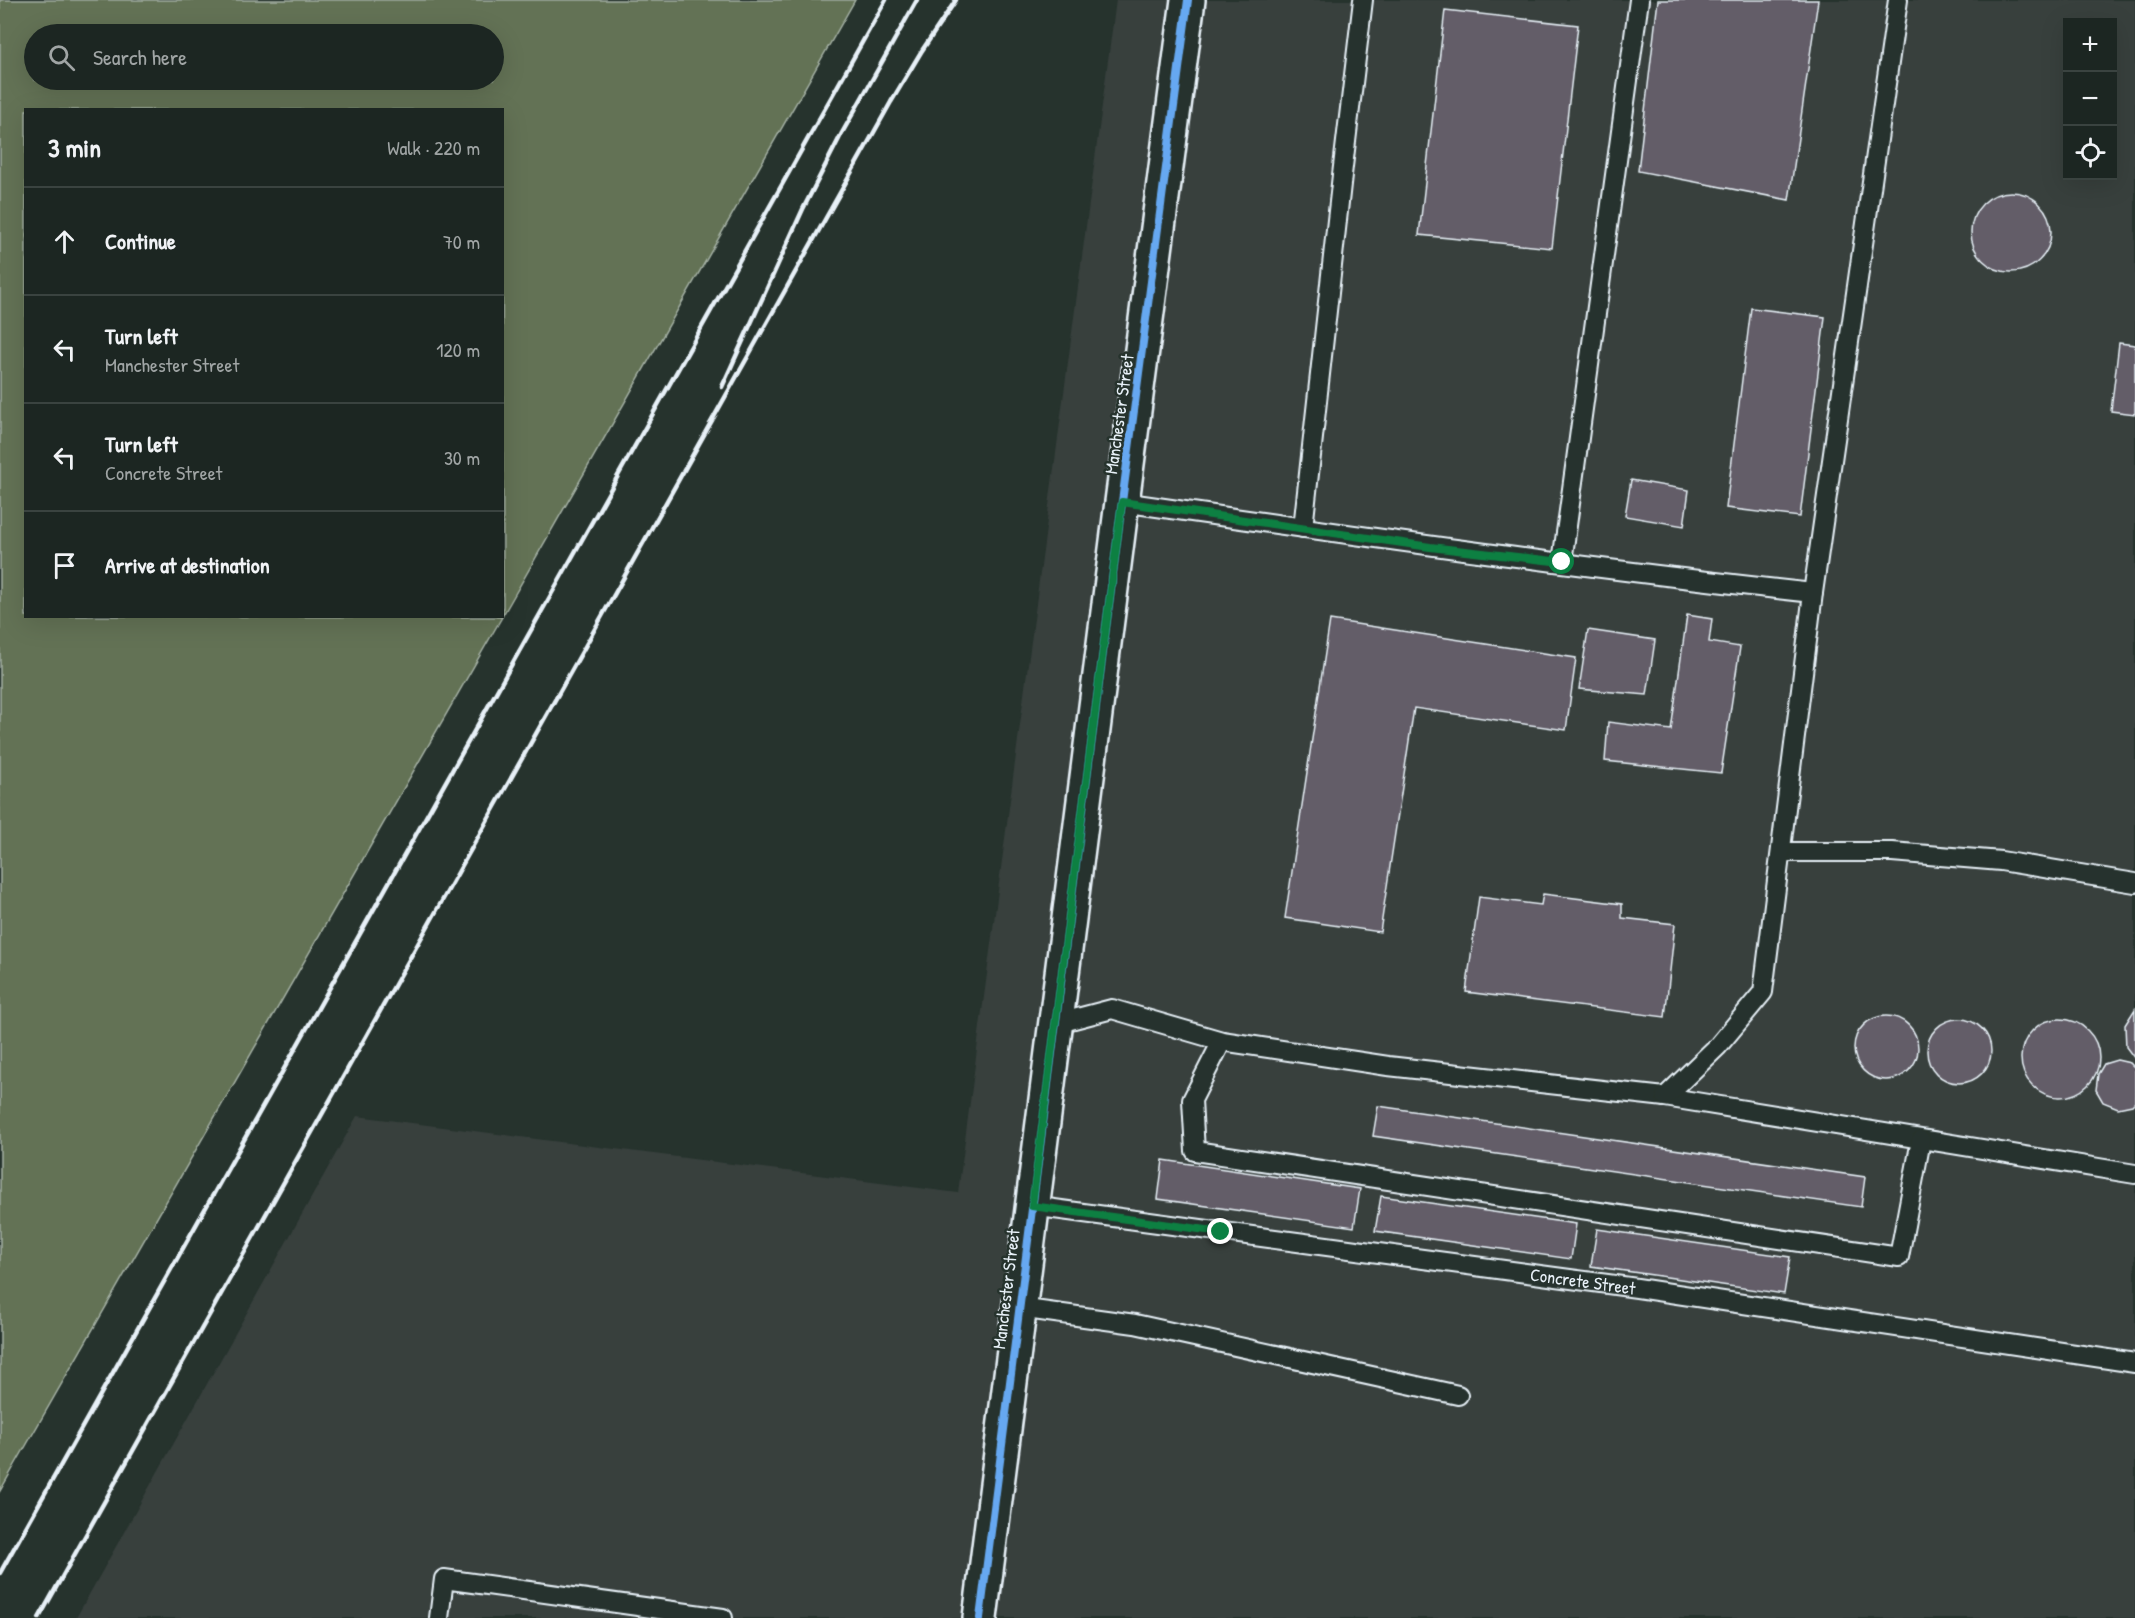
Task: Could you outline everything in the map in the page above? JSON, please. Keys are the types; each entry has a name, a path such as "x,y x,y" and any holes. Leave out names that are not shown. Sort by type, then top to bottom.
{"street":[{"name":"Manchester Street","path":"980,1618 1188,0"}],"lane":[{"path":"1303,528 1363,0"},
{"path":"1562,562 1639,0"},
{"path":"1665,1098 1718,1046 1763,992 1813,593 1898,0"},
{"path":"1122,502 1430,547 1813,593"},
{"path":"1780,852 1892,852 2001,861 2135,883"},
{"path":"1055,1024 1112,1009 1222,1041 1388,1066 1665,1098 2135,1174"},
{"path":"1222,1041 1192,1100 1195,1151 1899,1257 1921,1140"},
{"name":"Concrete Street","path":"1032,1206 1637,1288 2135,1363"},
{"path":"1019,1308 1135,1324 1458,1395"},
{"path":"439,1618 444,1579 723,1618"}],"shaded area":[{"path":"1116,0 2135,0 2135,1618 76,1618 357,1116 958,1193"}],"green space":[{"path":"0,0 855,0 504,613 504,108 24,108 24,618 501,618 0,1491"}],"building":[{"path":"1658,0 1818,0 1789,200 1638,171"},
{"path":"1445,10 1578,25 1552,248 1419,235"},
{"path":"2011,192 2033,199 2039,204 2050,224 2051,232 2044,254 2039,260 2019,271 2011,272 1989,265 1983,260 1972,240 1971,232 1978,210 1983,204 2003,193"},
{"path":"1751,308 1825,317 1800,517 1726,508"},
{"path":"2119,343 2135,345 2135,414 2111,411"},
{"path":"1631,480 1689,490 1684,526 1625,516"},
{"path":"1687,615 1712,619 1709,642 1740,647 1721,773 1605,761 1608,722 1671,730"},
{"path":"1330,620 1576,658 1566,730 1414,708 1380,932 1285,918"},
{"path":"1588,630 1655,640 1647,695 1579,689"},
{"path":"1543,894 1622,904 1622,918 1675,924 1665,1017 1466,992 1479,897 1541,905"},
{"path":"2135,1009 2135,1059 2126,1047 2125,1025"},
{"path":"1880,1016 1892,1016 1909,1025 1916,1036 1918,1048 1916,1060 1909,1071 1892,1080 1880,1080 1868,1075 1859,1066 1854,1054 1854,1042 1859,1030 1868,1021"},
{"path":"1953,1019 1965,1019 1982,1028 1989,1039 1991,1051 1989,1063 1982,1074 1965,1083 1953,1083 1941,1078 1932,1069 1927,1057 1927,1045 1932,1033 1941,1024"},
{"path":"2060,1019 2075,1022 2092,1036 2099,1058 2096,1073 2082,1090 2060,1097 2045,1094 2028,1080 2021,1058 2024,1043 2038,1026"},
{"path":"2117,1060 2130,1063 2135,1068 2135,1102 2132,1105 2118,1108 2103,1102 2096,1090 2098,1074 2104,1064"},
{"path":"1378,1106 1865,1177 1861,1207 1373,1136"},
{"path":"1163,1160 1360,1189 1354,1227 1158,1199"},
{"path":"1381,1196 1576,1224 1571,1259 1375,1231"},
{"path":"1597,1229 1790,1257 1784,1294 1591,1266"}],"railway":[{"path":"0,1573 886,0"},
{"path":"722,387 803,209 842,133 917,0"},
{"path":"39,1618 891,102 956,0"}],"cycle path":[{"path":"980,1618 1188,0"}],"route":[{"path":"1221,1232 1032,1206 1122,502 1430,547 1562,562"}]}
